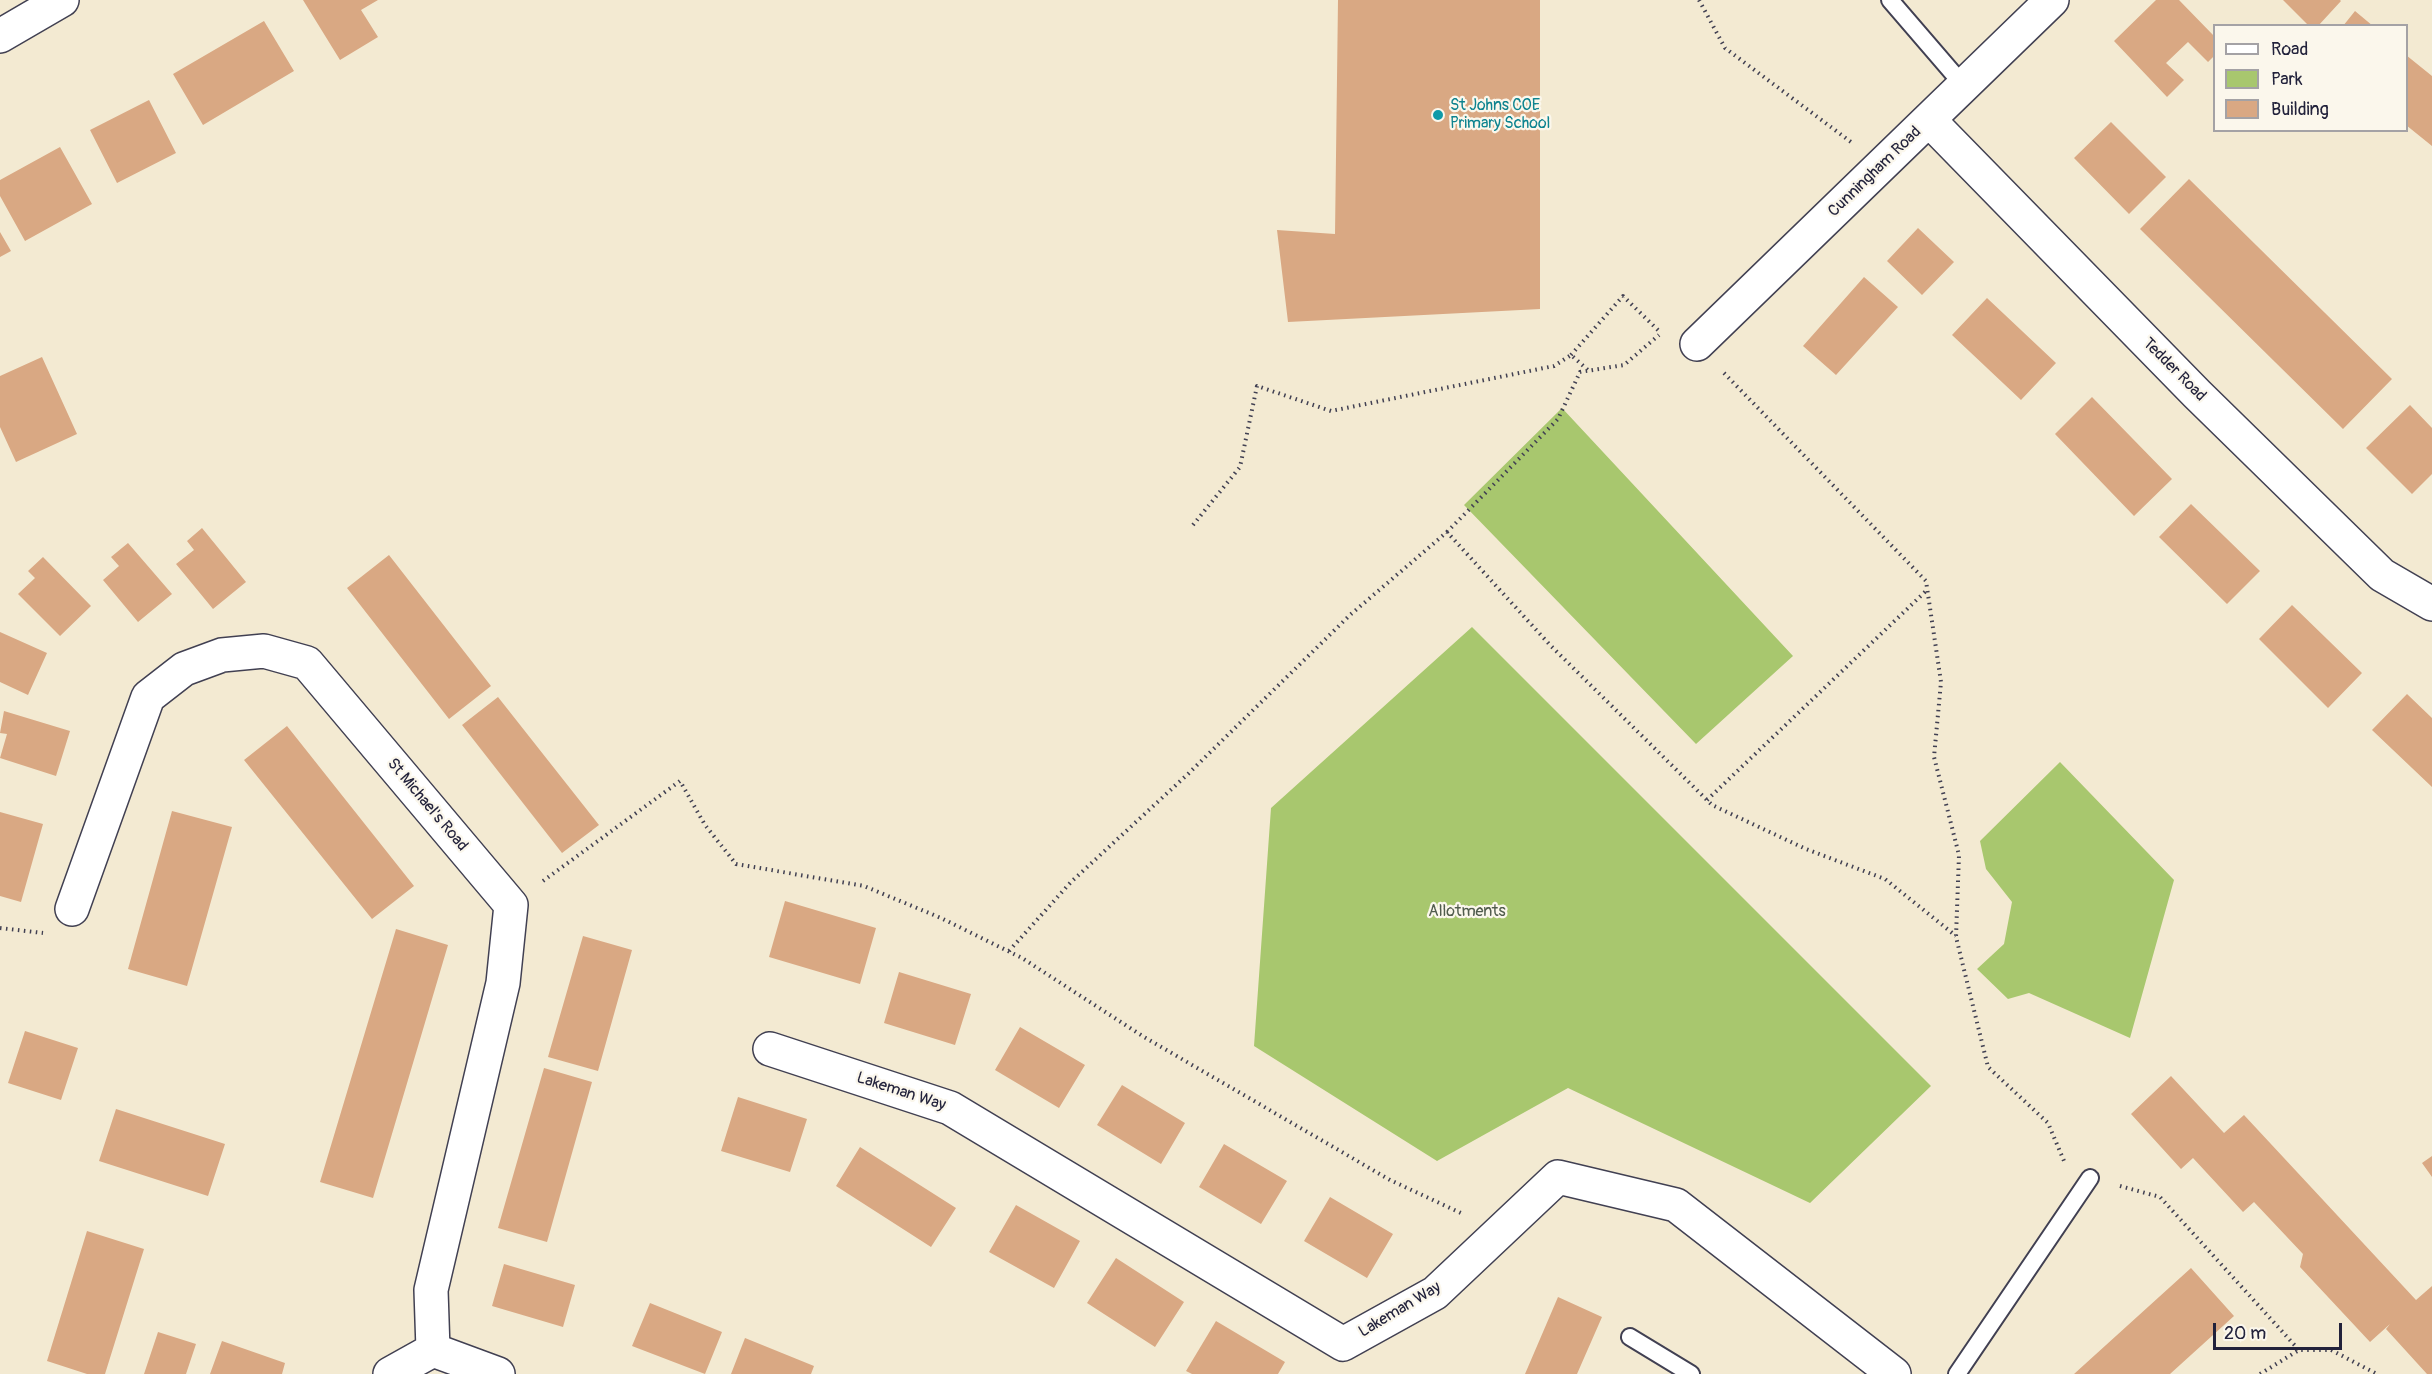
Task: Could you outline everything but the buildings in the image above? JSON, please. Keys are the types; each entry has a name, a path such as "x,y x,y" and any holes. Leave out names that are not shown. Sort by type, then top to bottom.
{"street":[{"path":"0,36 62,0"},
{"name":"Cunningham Road","path":"1697,344 2052,0"},
{"name":"Tedder Road","path":"1929,120 2227,424 2382,575 2432,604"},
{"name":"St Michael's Road","path":"72,909 148,697 184,669 222,655 264,651 307,663 511,905"},
{"path":"433,1350 431,1290 503,983 511,905"},
{"name":"Lakeman Way","path":"770,1049 950,1108 1343,1344 1435,1293 1558,1177 1676,1204 1894,1374"},
{"path":"390,1374 433,1350 498,1374"}],"lane":[{"path":"1890,0 1964,86"},
{"path":"1957,1374 2090,1178"},
{"path":"1630,1337 1690,1374"}],"path":[{"path":"1699,0 1725,48 1844,134 1877,171"},
{"path":"1193,525 1240,467 1257,386 1331,411 1554,366 1571,355 1623,296 1661,333"},
{"path":"1009,951 1071,882 1189,773 1350,615 1447,532 1558,419 1580,372 1624,365 1668,327"},
{"path":"1697,344 1926,581 1941,682 1934,757 1959,855 1956,937 1989,1067 2049,1123 2064,1161 2090,1178 2160,1197 2299,1350"},
{"path":"1571,355 1588,370"},
{"path":"1447,532 1550,645 1712,805 1806,849 1885,879 1956,937"},
{"path":"1707,800 1927,590"},
{"path":"511,905 680,781 705,825 736,864 864,886 941,918 1009,951 1144,1036 1390,1180 1461,1214 1504,1227"},
{"path":"2260,1374 2299,1350 2331,1350 2377,1374"}],"green space":[{"path":"1562,408 1793,656 1696,744 1464,505"},
{"name":"Allotments","path":"1472,627 1931,1086 1810,1203 1568,1088 1437,1161 1254,1046 1271,808"},
{"path":"2060,762 2174,880 2130,1038 2029,993 2008,999 1977,969 2004,944 2012,902 1986,869 1980,841"}],"place":[{"name":"St Johns COE Primary School","path":"1438,115"}]}
